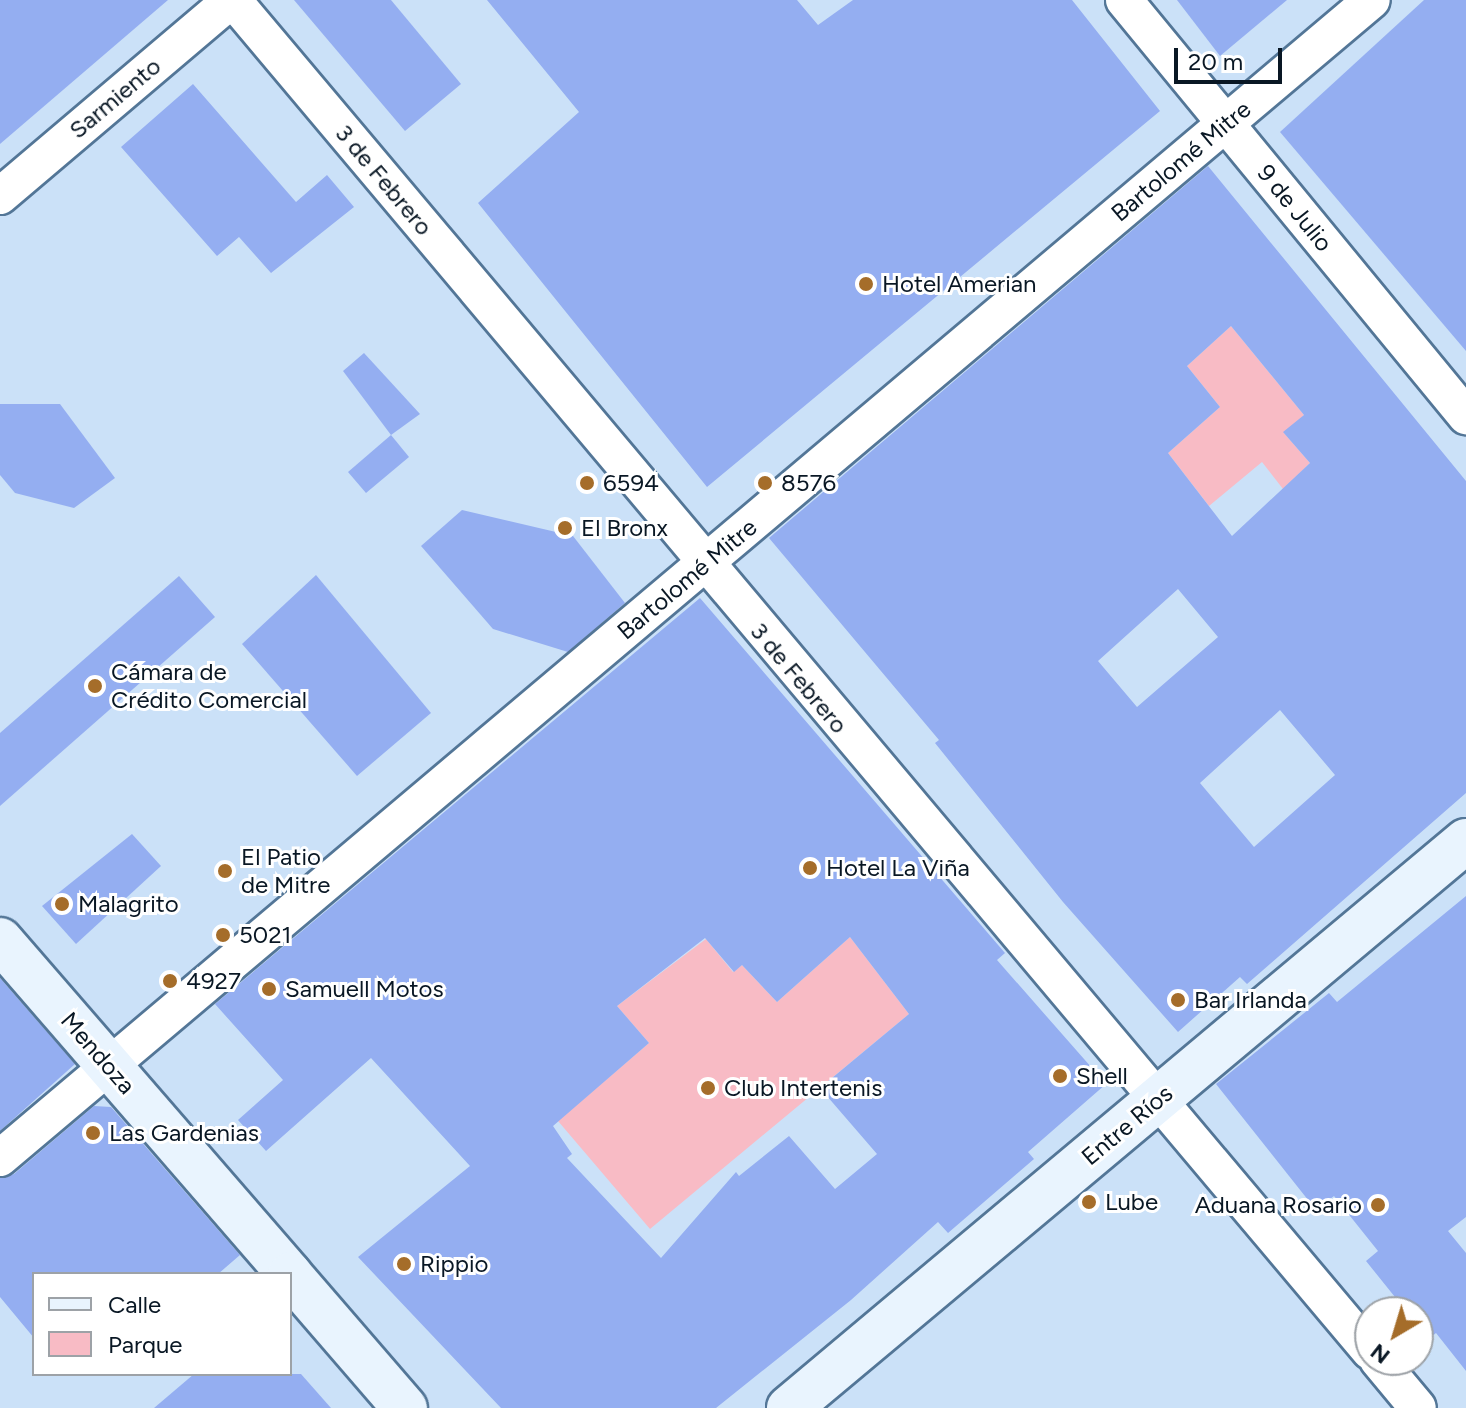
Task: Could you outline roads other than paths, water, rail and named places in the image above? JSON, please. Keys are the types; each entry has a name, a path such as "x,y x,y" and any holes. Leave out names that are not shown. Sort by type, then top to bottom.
{"main road":[{"name":"Entre Ríos","path":"789,1408 1466,841"},
{"name":"Mendoza","path":"0,940 288,1272"},
{"name":"Mendoza","path":"292,1276 405,1408"}],"street":[{"name":"Sarmiento","path":"0,196 232,0"},
{"name":"3 de Febrero","path":"232,0 704,565 1354,1332"},
{"name":"9 de Julio","path":"1124,0 1466,416"},
{"name":"Bartolomé Mitre","path":"0,1158 1372,0"},
{"path":"1391,1376 1418,1408"}],"place":[{"name":"Hotel Amerian","path":"866,284"},
{"name":"6594","path":"587,483"},
{"name":"8576","path":"765,483"},
{"name":"El Bronx","path":"565,528"},
{"name":"Cámara de Crédito Comercial","path":"95,686"},
{"name":"Hotel La Viña","path":"810,868"},
{"name":"El Patio de Mitre","path":"225,871"},
{"name":"Malagrito","path":"62,904"},
{"name":"5021","path":"223,935"},
{"name":"4927","path":"170,981"},
{"name":"Samuell Motos","path":"269,989"},
{"name":"Bar Irlanda","path":"1178,1000"},
{"name":"Shell","path":"1060,1076"},
{"name":"Club Intertenis","path":"708,1088"},
{"name":"Las Gardenias","path":"93,1133"},
{"name":"Lube","path":"1089,1202"},
{"name":"Aduana Rosario","path":"1378,1205"},
{"name":"Rippio","path":"404,1264"}]}
